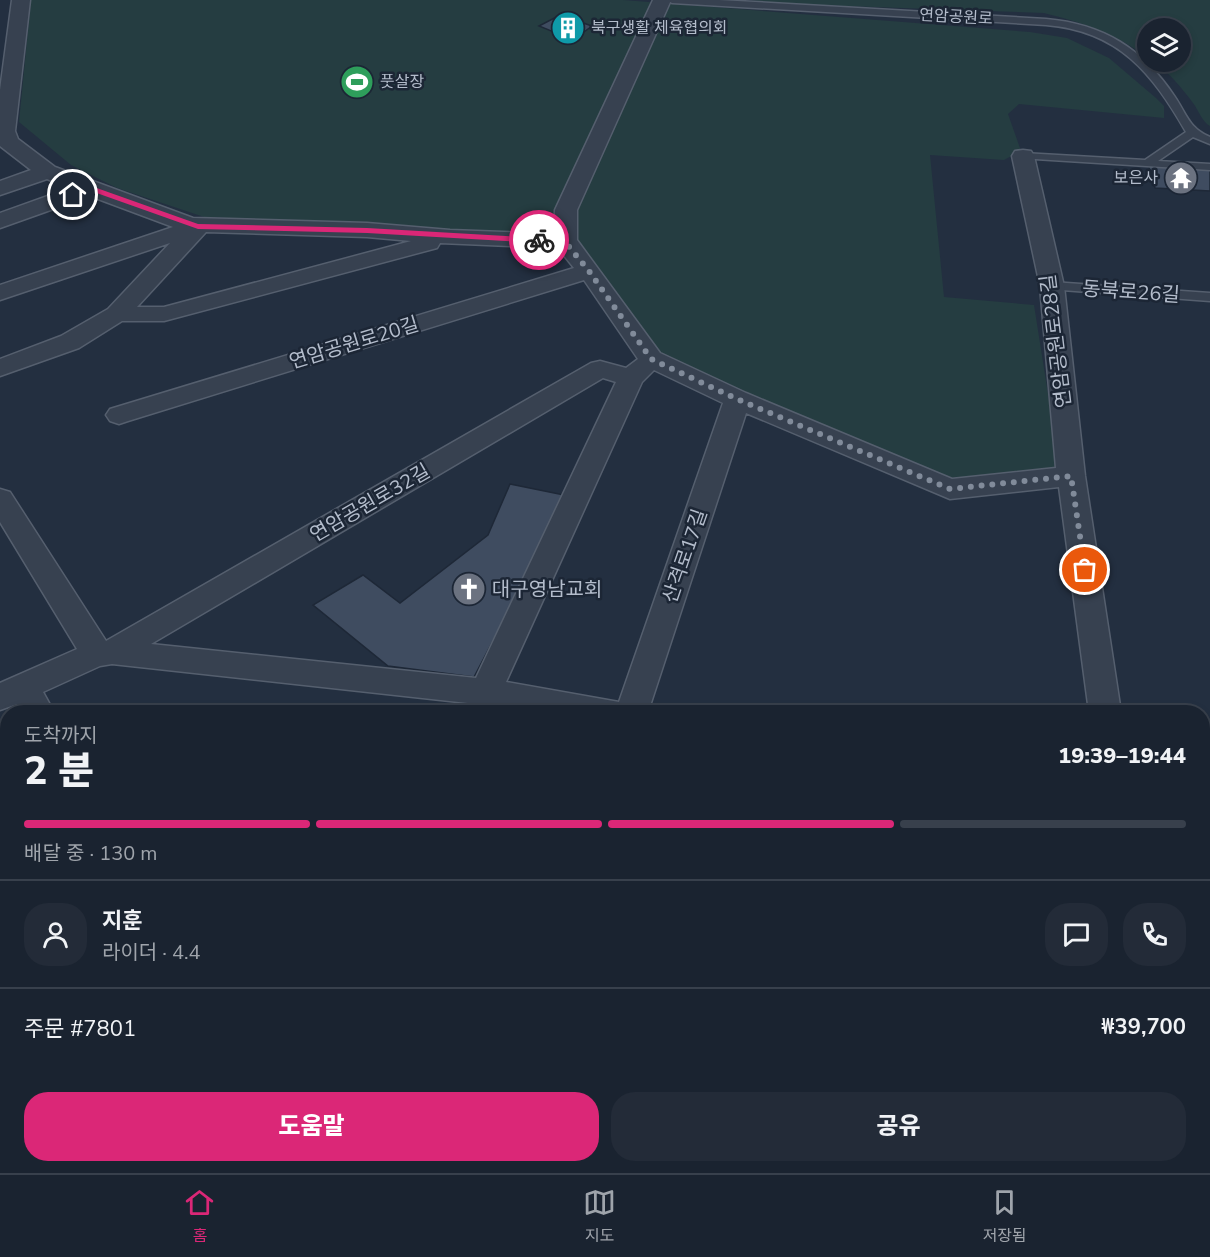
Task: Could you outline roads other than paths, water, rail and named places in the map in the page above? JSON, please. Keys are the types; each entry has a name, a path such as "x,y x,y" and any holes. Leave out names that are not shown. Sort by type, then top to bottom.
{"street":[{"path":"21,0 4,142 47,172 198,226 367,230 450,237 565,242"},
{"path":"662,0 566,210 565,242 589,271 651,359 737,399 950,489 1071,476"},
{"name":"연암공원로28길","path":"1023,156 1052,286 1071,476 1104,705"},
{"path":"0,188 47,172"},
{"path":"0,221 91,188"},
{"path":"0,293 198,226"},
{"path":"0,368 70,342 117,314 198,226"},
{"path":"117,314 164,314 450,237"},
{"name":"연암공원로20길","path":"119,415 589,271"},
{"path":"486,692 631,378 651,359"},
{"name":"연암공원로32길","path":"20,698 104,653 600,369 631,378"},
{"name":"산격로17길","path":"634,705 737,399"},
{"path":"0,499 104,653"},
{"name":"연암공원로32길","path":"104,653 486,692 566,705"}],"lane":[{"name":"연암공원로","path":"672,0 1081,26 1117,43 1144,61 1171,96 1192,133"},
{"path":"1148,163 1192,133 1210,141"},
{"name":"연암공원로28길","path":"1023,156 1210,167"},
{"name":"동북로26길","path":"1052,286 1210,297"}],"place":[{"name":"북구생활 체육협의회","path":"568,28"},
{"name":"풋살장","path":"357,82"},
{"name":"보은사","path":"1181,178"},
{"name":"대구영남교회","path":"469,589"}]}
